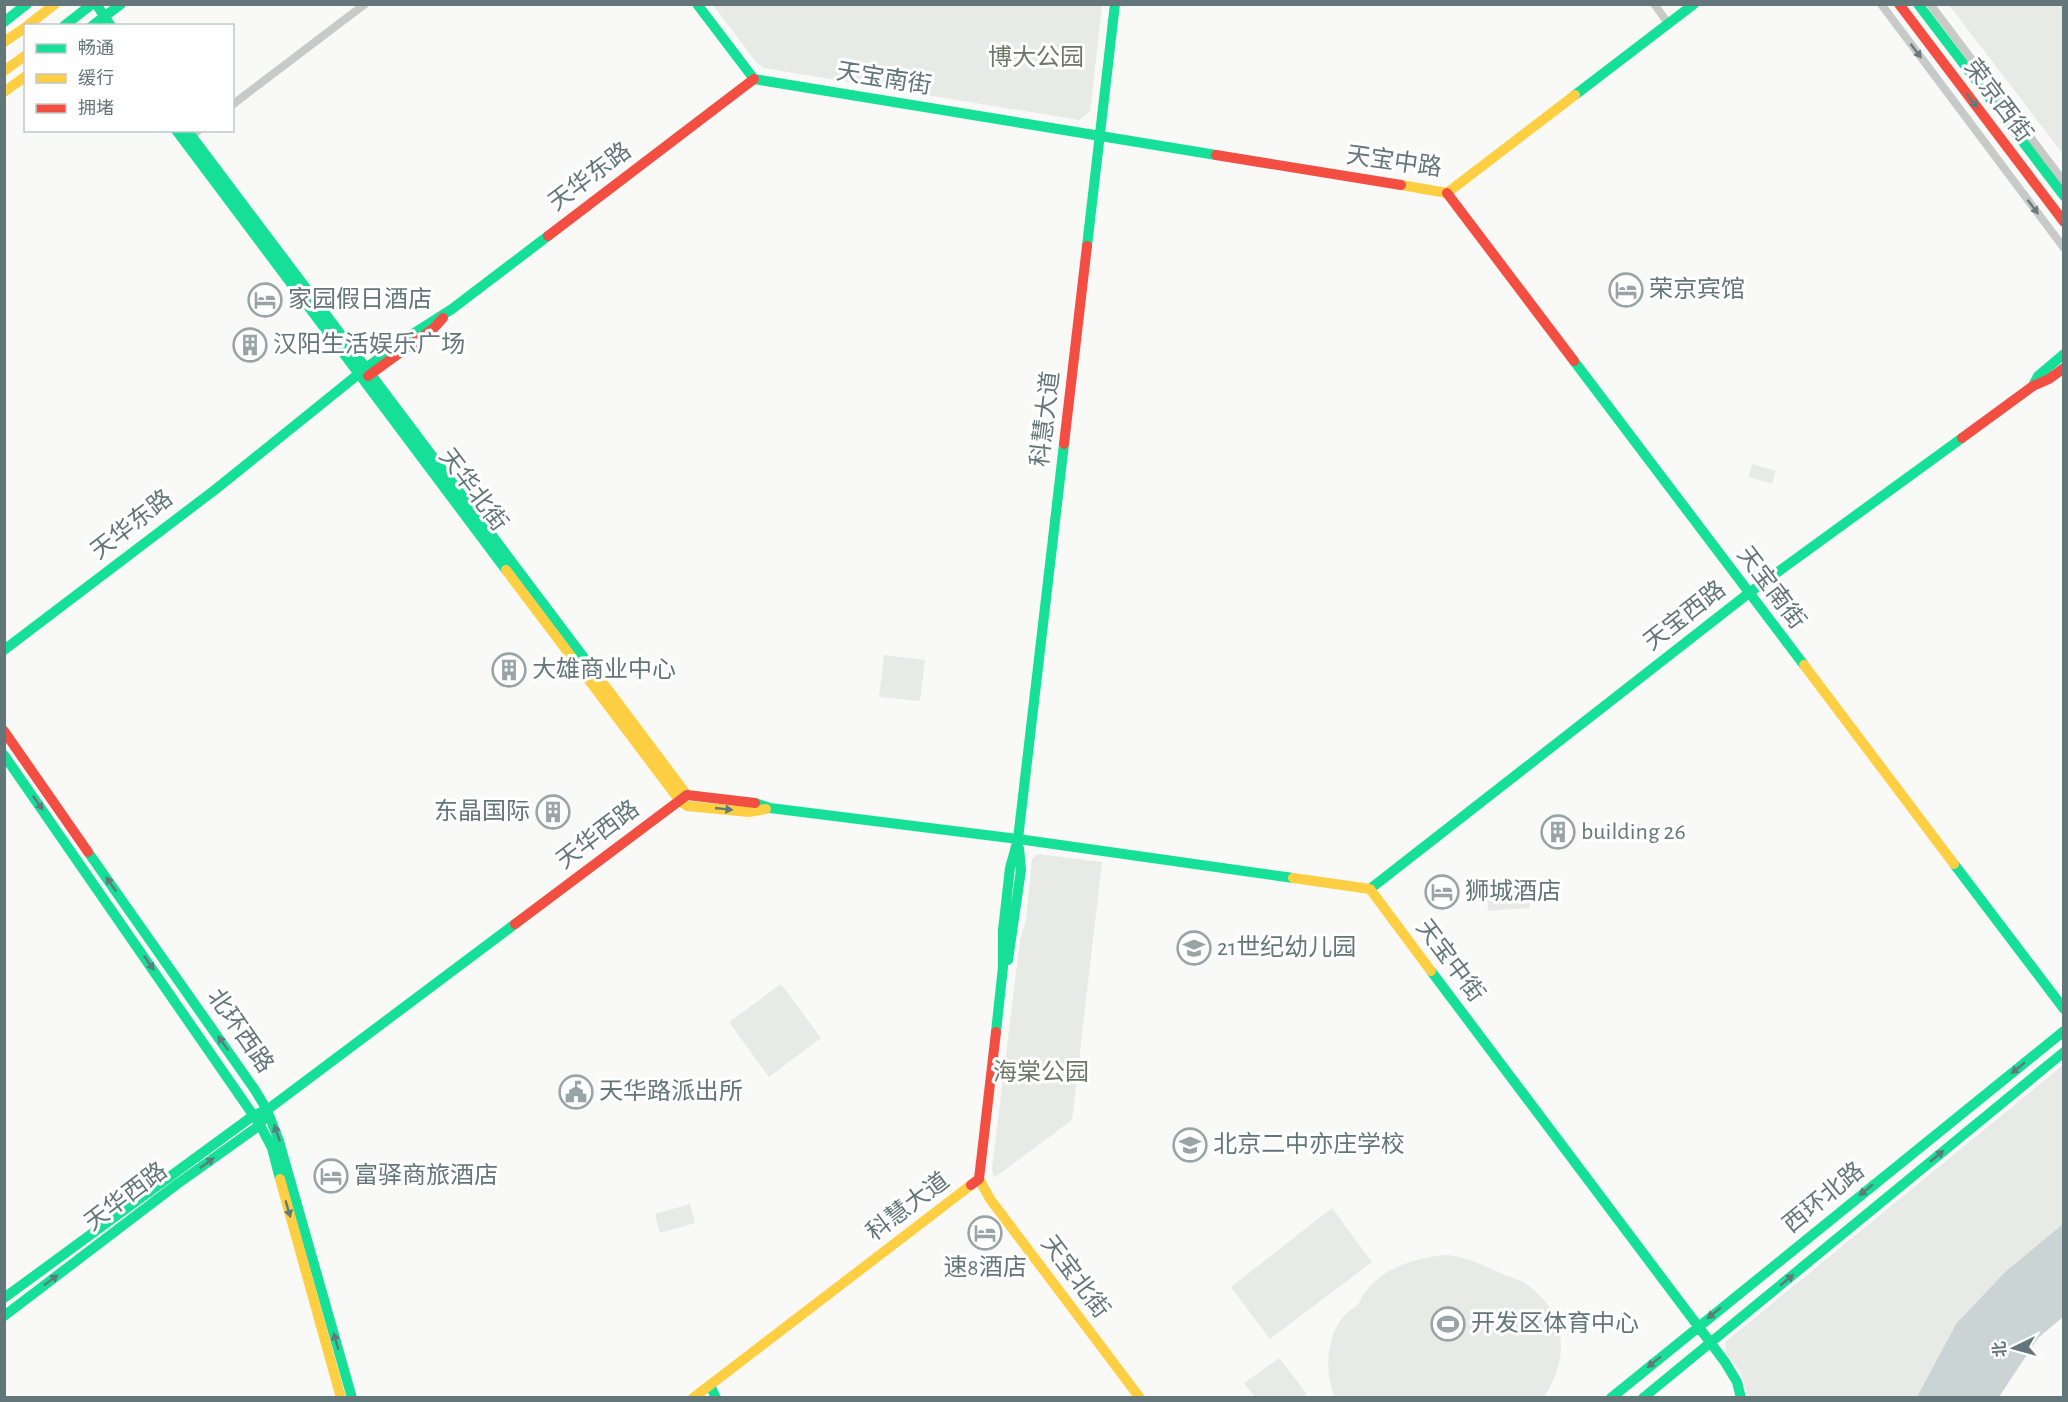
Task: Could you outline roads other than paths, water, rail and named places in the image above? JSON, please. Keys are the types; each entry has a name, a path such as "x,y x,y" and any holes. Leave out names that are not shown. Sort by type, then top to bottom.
{"street":[{"path":"4,21 27,4"},
{"path":"29,24 55,4"},
{"path":"66,24 90,5 101,23 121,4"},
{"path":"234,103 365,4"},
{"path":"697,4 754,79"},
{"name":"科慧大道","path":"693,1398 979,1179 1003,967 1003,930 1010,868 1018,839 1115,4"},
{"path":"1654,4 1668,23"},
{"name":"天宝中路","path":"1101,136 1447,193 1694,4"},
{"path":"1881,4 2064,248"},
{"name":"荣京西街","path":"1899,4 2064,222"},
{"name":"荣京西街","path":"1918,4 2064,196"},
{"path":"1930,4 2064,182"},
{"path":"4,42 24,27"},
{"path":"4,71 24,56"},
{"path":"4,84 22,79"},
{"path":"4,92 22,79"},
{"name":"天宝南街","path":"754,79 1101,136"},
{"name":"天华东路","path":"4,650 286,433 309,422 429,322 452,309 754,79"},
{"name":"天华北街","path":"178,132 365,374 684,798"},
{"name":"天华北街","path":"193,132 365,374"},
{"name":"天宝南街","path":"1447,193 2064,1009"},
{"name":"天宝西路","path":"2033,386 2038,376 2064,354"},
{"name":"天宝西路","path":"1370,888 1749,593 2033,386 2049,380 2064,368"},
{"name":"北环西路","path":"4,731 267,1110 279,1141 352,1398"},
{"name":"北环西路","path":"4,755 257,1120 272,1148 341,1398"},
{"path":"684,798 751,802 770,808 1018,839 1370,888"},
{"name":"天华西路","path":"4,1316 176,1185 267,1110 684,798"},
{"name":"天宝中街","path":"1370,888 1697,1327 1731,1369 1742,1398"},
{"name":"西环北路","path":"1611,1398 2064,1031"},
{"name":"西环北路","path":"1643,1398 2064,1052"},
{"name":"天华西路","path":"4,1298 257,1120"},
{"name":"天宝北街","path":"979,1179 990,1199 1140,1398"},
{"path":"710,1385 716,1398"}],"place":[{"name":"荣京宾馆","path":"1626,290"},
{"name":"家园假日酒店","path":"265,300"},
{"name":"汉阳生活娱乐广场","path":"250,345"},
{"name":"大雄商业中心","path":"509,670"},
{"name":"东晶国际","path":"553,812"},
{"name":"building 26","path":"1558,832"},
{"name":"狮城酒店","path":"1442,892"},
{"name":"21世纪幼儿园","path":"1194,948"},
{"name":"天华路派出所","path":"576,1092"},
{"name":"北京二中亦庄学校","path":"1190,1145"},
{"name":"富驿商旅酒店","path":"331,1176"},
{"name":"速8酒店","path":"985,1233"},
{"name":"开发区体育中心","path":"1448,1324"}],"park label":[{"name":"博大公园","path":"1036,58"},
{"name":"海棠公园","path":"1041,1073"}]}
